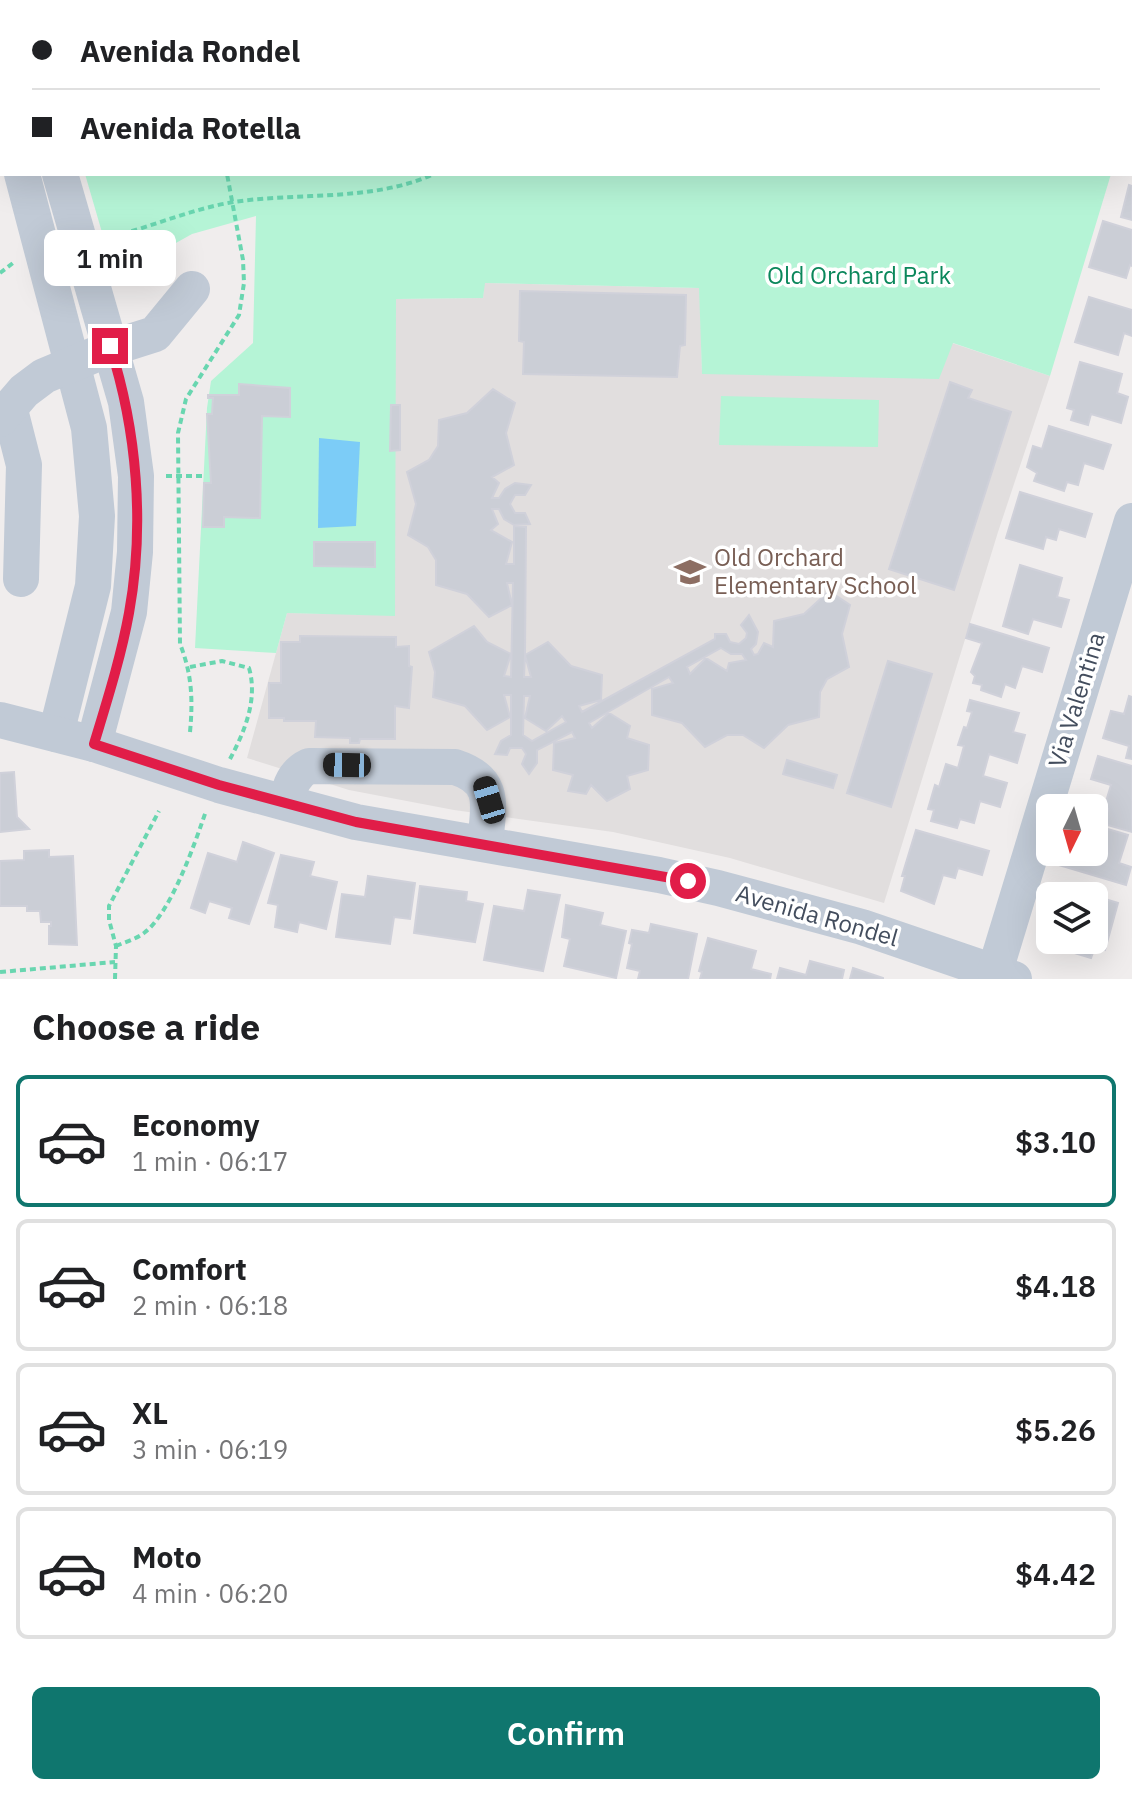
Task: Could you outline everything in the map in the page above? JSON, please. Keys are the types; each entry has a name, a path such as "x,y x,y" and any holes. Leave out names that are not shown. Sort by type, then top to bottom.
{"street":[{"path":"23,176 89,428 97,516 93,586 56,734"},
{"path":"61,176 126,402 136,476 135,552 129,612 94,744"},
{"path":"21,579 24,465 5,414 24,391 44,376 111,348 155,334 192,289"},
{"name":"Via Valentina","path":"1005,975 1132,521"},
{"name":"Avenida Rondel","path":"0,720 94,744 219,785 356,822 718,888 862,927 1005,975"},
{"path":"286,802 295,777 300,770 309,766 455,767 474,774 483,782 489,800 485,844"}],"path":[{"path":"190,732 190,667 180,644 181,583 176,476 178,433 186,399 239,315 244,272 227,176"},
{"path":"122,234 233,202 360,192 419,181 430,176"},
{"path":"0,273 13,263"},
{"path":"168,476 203,476"},
{"path":"190,667 222,661 249,668 254,684 251,710 229,761"},
{"path":"116,946 143,933 155,921 186,867 207,810"},
{"path":"115,979 116,946 109,920 109,906 159,811"},
{"path":"0,972 115,962"}],"shaded area":[{"name":"Old Orchard Elementary School","path":"484,283 700,288 702,374 952,343 1050,376 998,532 884,903 730,858 613,832 454,810 349,790 247,758 287,613 395,615 395,299 483,298"}],"green space":[{"name":"Old Orchard Park","path":"86,176 1110,176 1050,376 953,343 939,379 702,374 699,288 485,283 483,298 396,299 395,616 287,613 276,653 195,648 207,408 211,381 253,343 256,216 192,234 115,277"},
{"path":"721,396 879,400 878,447 719,445"}],"water":[{"path":"319,438 360,442 356,526 318,528"}],"building":[{"path":"1129,185 1132,186 1132,220 1121,217"},
{"path":"1103,221 1132,230 1132,266 1126,278 1089,267"},
{"path":"520,291 686,295 685,345 680,346 677,377 523,374 524,342 519,341"},
{"path":"1089,297 1132,310 1132,336 1124,333 1118,355 1075,342"},
{"path":"1080,362 1122,374 1117,393 1128,397 1121,423 1091,414 1088,425 1071,420 1074,410 1067,408"},
{"path":"950,382 972,390 968,398 1011,412 954,590 889,569"},
{"path":"239,384 290,388 290,417 262,416 260,518 224,517 224,527 203,527 204,483 211,483 207,414 212,414 213,398 208,398 208,395 239,395"},
{"path":"493,389 515,403 506,433 514,465 492,477 499,483 492,498 499,498 505,489 515,483 531,485 525,495 515,495 510,504 515,513 525,513 530,524 514,525 504,519 499,509 492,509 498,524 491,530 512,542 506,564 514,564 514,526 526,527 525,655 548,642 571,666 602,675 601,700 579,706 582,712 715,639 715,634 726,634 730,642 739,644 746,638 747,633 741,625 749,615 758,632 756,644 751,649 754,655 758,654 764,643 773,647 774,621 804,614 829,591 850,605 842,634 849,667 827,679 820,692 819,717 788,725 764,748 743,735 727,735 705,747 682,723 652,715 652,689 673,683 669,677 589,723 592,728 609,713 630,726 627,738 649,745 648,770 627,776 630,789 607,801 591,785 586,794 568,791 573,775 553,770 554,743 575,738 572,732 537,750 537,763 529,774 522,764 526,754 522,748 510,748 507,755 495,754 501,741 511,735 511,695 504,695 510,717 487,730 465,706 433,697 435,672 429,652 474,626 487,642 511,654 504,676 511,677 513,583 507,583 512,605 489,617 467,594 436,585 436,560 428,547 408,535 416,504 407,472 429,460 438,446 439,420 467,413","holes":["721,648 731,654 742,654 746,660 729,663 727,671 706,658 690,674 687,667","525,655 531,677 524,677","524,696 530,696 525,718 546,731 562,716 566,722 532,741 523,735"]},
{"path":"391,405 400,405 400,450 390,451"},
{"path":"1049,426 1111,445 1103,469 1084,463 1078,485 1067,482 1064,491 1034,481 1037,473 1027,467 1033,446 1042,449"},
{"path":"1020,492 1092,514 1085,537 1059,529 1056,540 1046,537 1043,549 1006,538"},
{"path":"314,542 375,542 375,567 314,566"},
{"path":"1020,565 1062,578 1057,597 1069,600 1061,627 1033,619 1028,634 1003,626"},
{"path":"970,624 1049,648 1042,672 1022,666 1015,688 1005,684 1001,697 981,690 982,685 973,683 975,676 971,672 982,643 966,638"},
{"path":"300,636 396,637 396,647 409,646 409,666 412,667 409,708 395,706 395,739 360,739 359,743 350,743 350,738 315,737 316,721 269,718 269,683 281,683 281,642 300,642"},
{"path":"888,661 932,674 891,807 847,793"},
{"path":"1129,696 1132,697 1132,759 1126,758 1129,746 1103,738 1111,711 1124,714"},
{"path":"970,700 1019,713 1013,732 1025,735 1017,763 989,754 983,776 1007,783 1000,807 980,801 974,823 960,819 957,828 931,821 934,810 928,809 935,785 939,787 946,764 958,768 964,746 958,745 972,712 967,711"},
{"path":"1098,756 1132,766 1132,832 1108,825 1111,785 1091,779"},
{"path":"787,760 837,775 833,788 783,774"},
{"path":"14,772 17,817 29,829 0,832 0,773"},
{"path":"1108,829 1128,835 1119,863 1131,867 1126,885 1062,866 1108,866"},
{"path":"916,830 989,851 982,875 958,868 955,878 943,875 934,904 901,891 905,876 902,876"},
{"path":"243,842 274,853 249,924 229,918 232,908 209,901 205,913 191,908 208,853 237,862"},
{"path":"49,850 49,857 73,856 77,945 49,944 51,922 41,922 40,911 27,911 27,906 0,906 0,861 24,860 24,851"},
{"path":"281,855 314,862 310,876 337,882 326,929 299,922 297,932 275,927 278,905 268,903"},
{"path":"368,876 415,883 410,919 394,917 390,944 336,937 342,894 365,897"},
{"path":"420,886 467,892 466,901 483,904 475,942 414,933"},
{"path":"528,890 560,895 543,971 484,960 494,906 524,911"},
{"path":"1108,900 1118,903 1108,939"},
{"path":"566,905 603,913 600,925 626,931 616,978 564,966 570,939 562,937"},
{"path":"651,924 697,934 688,979 638,979 640,971 627,968 632,930 649,933"},
{"path":"708,938 756,951 751,969 771,974 770,979 700,979 702,972 699,971"},
{"path":"810,961 844,970 842,979 777,979 780,968 806,975"},
{"path":"853,968 883,978 883,979 850,979"}],"place":[{"name":"Old Orchard Elementary School","path":"690,572"}],"route":[{"path":"110,346 126,402 136,476 135,552 129,612 94,744 219,785 356,822 688,881"}]}
